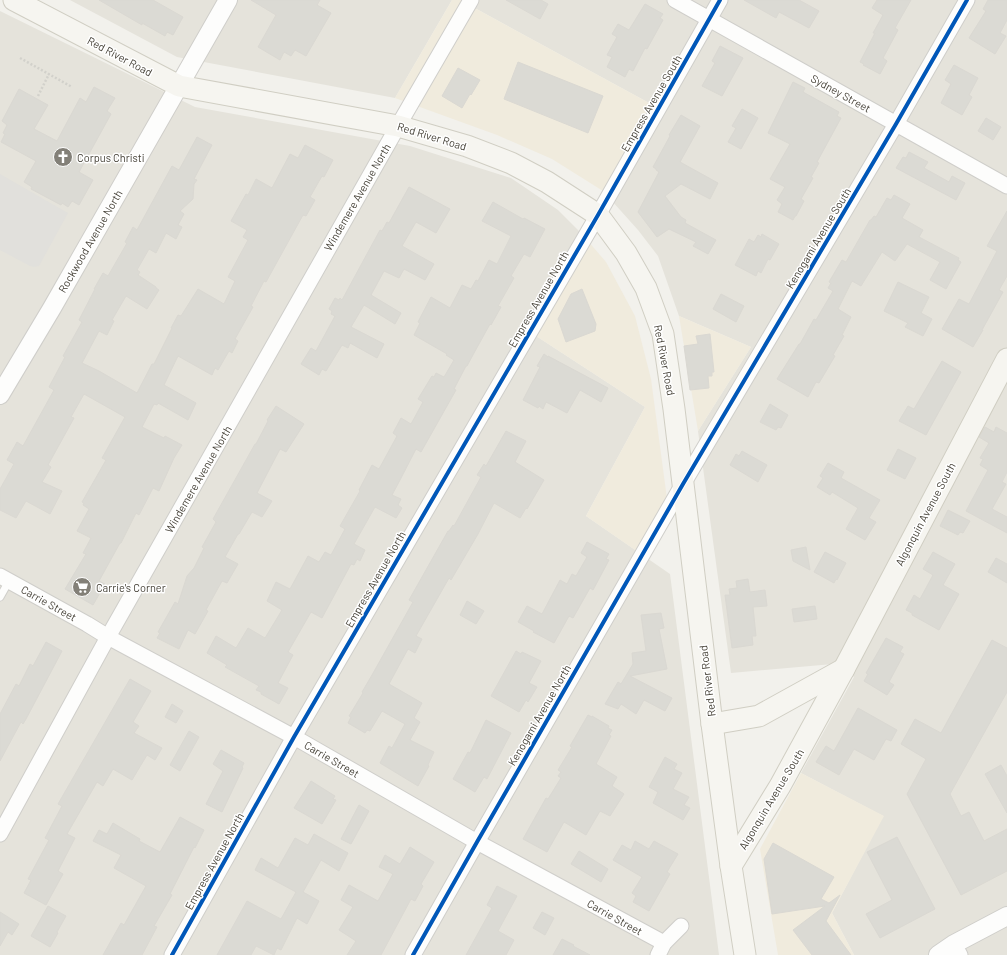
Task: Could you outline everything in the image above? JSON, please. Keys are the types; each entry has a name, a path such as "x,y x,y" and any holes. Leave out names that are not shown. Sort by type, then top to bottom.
{"main road":[{"name":"Red River Road","path":"14,0 179,86 398,126 467,146 511,163 547,182 598,214 626,253 646,288 663,334 674,409 712,724 731,866 745,955"},
{"name":"Algonquin Avenue South","path":"731,866 780,786 844,669 1007,359"},
{"path":"712,724 759,716 844,669"}],"street":[{"name":"Rockwood Avenue North","path":"0,395 52,308 228,0"},
{"name":"Windemere Avenue North","path":"0,834 108,637 471,0"},
{"name":"Sydney Street","path":"675,0 1007,186"},
{"name":"Empress Avenue South","path":"598,214 720,0"},
{"name":"Kenogami Avenue South","path":"683,484 896,124 966,0"},
{"name":"Empress Avenue North","path":"172,955 294,737 598,214"},
{"name":"Kenogami Avenue North","path":"413,955 476,842 683,484"},
{"name":"Carrie Street","path":"5,578 108,637 294,737 661,949"},
{"path":"938,955 957,950 1007,916"},
{"path":"661,949 681,926"}],"lane":[{"path":"0,598 5,578"}],"path":[{"path":"20,58 72,87"},
{"path":"38,96 49,74"}],"shaded area":[{"path":"70,0 452,0 395,98 177,57"},
{"path":"452,0 460,0 651,104 603,191 552,159 497,135 395,98"},
{"path":"460,0 1007,0 1007,955 854,955 832,913 883,816 801,773 854,677 833,664 731,673 698,431 751,347 679,316 658,256 638,230 603,191 651,104"},
{"path":"0,11 195,107 410,146 511,178 558,210 581,233 533,334 645,407 586,516 670,574 719,955 0,955"},
{"path":"0,174 68,213 39,266 30,266 0,250"},
{"path":"581,233 606,262 635,316 651,379 667,499 638,552 586,516 645,407 533,334"},
{"path":"679,316 751,347 698,431"},
{"path":"801,773 884,816 832,913 854,955 778,955 760,849"}],"building":[{"path":"99,0 153,0 183,17 173,35 167,32 165,36 142,23 142,25"},
{"path":"251,0 320,0 317,5 331,13 306,56 295,50 291,56 284,52 280,60 258,47 276,15"},
{"path":"506,0 541,0 548,4 540,19"},
{"path":"744,0 799,0 819,11 809,28 779,12 776,18"},
{"path":"877,0 911,0 895,28 898,30 883,58 887,61 880,74 860,62 883,15 872,8"},
{"path":"988,0 1007,0 1007,20 1000,33 1006,36 995,54 969,38 986,11 983,9"},
{"path":"645,4 663,14 660,18 663,20 647,49 645,48 633,71 629,69 625,77 607,67 612,57 607,55 617,37 612,34 618,24 629,30"},
{"path":"720,46 743,58 722,96 702,86 715,63 712,61"},
{"path":"518,62 603,96 588,133 504,99"},
{"path":"954,65 978,78 969,95 972,97 962,115 941,103 951,84 945,80"},
{"path":"458,68 480,80 462,108 442,96"},
{"path":"793,82 805,88 803,92 839,112 837,116 841,118 817,162 819,163 811,177 813,178 801,199 804,201 793,220 778,212 782,204 777,200 785,187 770,179 790,144 768,133"},
{"name":"Corpus Christi","path":"94,87 115,98 107,111 111,114 79,172 93,180 79,205 72,201 68,207 62,203 61,205 31,189 32,187 24,182 36,161 1,142 7,125 2,121 19,89 48,105 34,129 57,141 80,98 86,102"},
{"path":"742,109 758,118 741,149 728,142 736,128 732,126"},
{"path":"681,115 700,126 680,162 718,183 710,199 681,184 665,196 681,217 686,220 685,223 716,240 708,254 693,246 696,242 669,229 657,237 638,212 659,172 653,167"},
{"path":"986,118 1001,127 993,140 978,131"},
{"path":"197,137 212,145 194,179 197,180 194,184 193,199 180,211 184,214 178,225 182,227 176,239 166,233 156,253 149,249 137,270 140,272 138,275 159,290 147,309 126,296 112,320 114,321 107,335 99,331 82,363 137,393 152,364 154,364 178,315 181,316 198,289 224,304 235,281 228,277 248,240 243,237 247,230 231,221 246,194 248,195 256,179 272,188 290,154 298,158 305,145 333,160 324,177 322,176 310,197 315,200 306,216 303,215 266,282 264,281 251,306 253,307 235,339 238,341 232,353 229,351 218,370 215,368 212,375 178,356 164,385 196,403 188,420 158,403 157,405 154,404 142,427 164,438 165,436 182,445 174,458 159,491 153,488 139,515 136,513 99,581 105,584 93,605 65,589 86,554 83,553 91,538 77,531 89,509 83,505 84,503 82,502 106,460 102,458 125,417 84,394 71,417 74,418 48,465 51,467 42,482 62,491 50,514 26,501 16,518 0,510 0,489 14,464 7,460 17,442 23,446 54,390 49,387 65,357 63,356 82,322 79,320 94,289 103,273 108,276 127,243 125,242 133,227 137,230 172,166 179,170"},
{"path":"909,152 928,162 924,168 949,182 952,176 965,183 956,200 896,168 903,157 906,158"},
{"path":"409,187 450,209 436,233 416,222 402,246 434,264 425,280 404,269 399,278 384,271 371,295 401,313 395,324 364,305 351,327 384,344 377,358 350,343 348,348 342,345 326,371 322,369 319,375 301,364 311,348 316,351 335,316 331,314 332,311 329,309 335,298 339,300 340,298 342,300 380,230 382,231 387,222 389,223"},
{"path":"894,195 910,204 902,218 923,230 919,237 959,258 958,260 961,262 946,289 930,280 940,262 907,244 895,261 882,252 861,286 852,281 838,309 851,317 842,335 844,336 833,355 835,356 819,383 816,382 808,397 777,379 800,344 814,319 816,320 833,291 828,288 831,283 829,282 842,260 846,262 870,220 874,216 876,217 887,198 891,200"},
{"path":"493,202 523,219 524,218 545,229 530,257 524,254 511,276 514,278 498,306 501,307 466,366 454,389 456,390 421,452 416,449 392,495 401,499 398,505 402,508 396,518 375,507 354,544 365,550 360,561 357,559 354,565 351,564 322,618 311,612 288,652 293,655 278,683 288,688 279,704 256,690 259,686 225,667 227,665 207,653 216,636 236,648 248,628 265,638 282,610 267,601 276,582 290,589 308,556 319,562 325,552 331,555 345,529 340,526 360,491 359,490 372,465 379,469 397,436 393,433 401,418 411,424 423,402 418,399 432,376 434,377 436,373 444,377 454,360 446,355 447,354 414,335 420,323 418,322 431,297 450,308 462,285 471,289 476,280 478,281 489,260 497,264 511,236 482,221"},
{"path":"1007,211 1007,276 999,290 1003,292 973,347 942,329 959,299 969,304 997,251 987,246"},
{"path":"762,234 779,244 770,260 768,259 761,273 758,271 756,276 735,265 749,239 754,242 758,235 761,237"},
{"path":"898,282 929,297 921,313 932,319 923,336 905,327 908,323 884,311"},
{"path":"582,289 596,324 595,331 566,342 558,319 571,294"},
{"path":"721,294 744,306 736,322 713,309"},
{"path":"710,334 714,372 712,372 712,376 708,376 709,388 690,390 684,346 698,344 696,336"},
{"path":"544,354 608,388 601,402 580,390 567,413 546,402 543,409 523,400 540,367 537,366"},
{"path":"942,361 961,372 926,435 899,421 908,406 914,409"},
{"path":"770,404 788,415 781,428 778,427 776,430 760,422"},
{"path":"276,406 304,424 286,452 280,449 257,493 272,501 262,517 252,512 225,557 238,564 227,583 222,581 195,634 188,630 179,649 157,638 160,633 158,632 175,602 178,604 187,576 194,568 204,548 202,547 216,522 213,519"},
{"path":"985,427 994,432 996,427 1007,433 1007,472 1002,482 1006,484 992,509 1007,517 1007,533 966,511 988,470 980,465 983,459 980,458 989,443 979,437"},
{"path":"506,431 526,441 515,462 544,480 520,518 494,503 478,534 451,580 449,578 416,636 422,639 415,653 408,649 389,684 422,703 414,718 420,722 410,740 434,752 428,765 429,766 418,786 380,763 389,746 392,748 405,724 382,711 370,731 367,730 365,733 348,723 351,717 349,716 413,602 409,600 448,531 453,525 454,526 481,477 477,475 484,464 486,466"},
{"path":"898,449 916,458 905,479 887,470"},
{"path":"742,451 767,465 758,482 730,465 736,454 739,456"},
{"path":"828,463 844,472 841,478 880,500 869,518 876,522 865,540 846,529 858,508 832,492 830,495 817,487 823,478 820,476"},
{"path":"948,510 970,521 963,533 960,532 958,535 940,526"},
{"path":"587,542 609,554 606,559 609,560 593,590 590,588 573,618 569,616 554,643 518,622 527,606 542,614 560,580 567,584 572,574 576,576 587,557 581,553"},
{"path":"806,547 810,570 793,561 791,550"},
{"path":"825,552 846,563 834,583 814,572"},
{"path":"933,552 955,564 943,585 959,594 939,630 906,610 914,595 920,599 933,575 923,569"},
{"path":"996,558 1007,564 1007,583 988,572"},
{"path":"748,579 750,592 765,590 767,606 753,607 756,636 752,636 753,645 732,648 725,595 730,595 729,589 737,588 736,581"},
{"path":"467,601 484,611 476,624 460,615"},
{"path":"815,606 817,619 794,622 792,609"},
{"path":"661,613 664,628 659,629 667,669 630,676 672,698 665,711 644,700 636,714 621,704 618,709 605,704 618,682 621,684 633,664 632,653 646,651 641,615"},
{"path":"886,638 903,647 900,652 904,654 889,682 894,685 887,695 864,681 868,674 866,673"},
{"path":"992,640 1007,648 1007,692 950,794 961,816 969,812 984,841 1007,829 1007,871 961,895 907,794 926,759 901,744 915,719 941,733"},
{"path":"46,642 62,651 26,719 23,724 21,722 0,761 0,714 16,684 19,686 30,664 33,666"},
{"path":"516,651 521,654 522,652 541,661 529,683 537,687 528,702 526,700 519,712 491,696"},
{"path":"130,679 151,691 133,722 139,726 134,733 162,748 155,760 147,755 132,780 113,769 103,786 97,782 67,834 75,838 58,871 63,874 46,905 24,893 31,880 28,879 49,840 45,838 62,806 58,804"},
{"path":"172,704 183,711 176,723 165,717"},
{"path":"858,708 897,730 891,741 886,739 874,760 854,749 839,775 816,762 826,746 834,751"},
{"path":"588,715 609,726 608,728 612,730 609,735 611,736 596,764 617,777 612,786 624,794 610,816 600,811 586,835 564,822 547,852 523,839 546,798 548,799 561,778 558,776 561,772 558,770 572,747 570,746"},
{"path":"486,720 511,733 487,779 484,777 475,792 453,779 468,752 470,753"},
{"path":"189,731 199,737 180,771 170,765"},
{"path":"221,750 244,763 222,812 206,804 223,771 213,764"},
{"path":"665,757 677,764 674,769 682,773 673,789 689,797 684,805 690,808 683,820 653,803 658,792 649,787"},
{"path":"1001,765 1007,776 1007,813 985,774"},
{"path":"311,781 335,796 333,799 336,800 322,824 294,808"},
{"path":"359,805 369,811 351,844 341,839"},
{"path":"180,817 204,830 170,894 172,895 154,926 157,927 142,955 103,955 121,923 124,925 146,886 114,868 121,855 93,841 99,830 107,834 113,823 140,839 139,841 160,852"},
{"path":"314,834 348,853 339,871 321,860 303,892 319,901 307,924 297,918 281,950 277,948 274,955 256,946 251,955 217,955 247,901 281,919 296,892 255,870 261,858 278,868 295,838 308,845"},
{"path":"897,837 935,909 880,938 866,914 892,900 867,852"},
{"path":"635,841 649,849 654,841 678,854 667,872 670,874 649,911 633,902 636,896 632,893 642,877 613,860 622,845 631,850"},
{"path":"773,843 834,877 821,899 829,903 840,895 826,921 851,955 812,955 793,930 825,906 772,914 764,859"},
{"path":"410,847 434,862 421,884 423,886 415,901 411,899 381,955 347,955 356,941 339,930 353,907 341,900 349,885 378,901 393,874 379,867 385,855 400,864"},
{"path":"579,851 608,869 601,882 571,864"},
{"path":"497,886 517,896 498,931 514,940 506,955 466,955 492,908 487,905"},
{"path":"48,906 66,916 50,947 31,936"},
{"path":"0,912 19,924 12,935 8,932 0,946"},
{"path":"542,912 554,918 545,935 533,928"},
{"path":"562,939 574,945 573,946 590,955 553,955"}],"cycle path":[{"path":"172,955 294,737 598,215 720,0"},
{"path":"413,955 683,484 896,124 967,0"}],"place":[{"name":"Corpus Christi","path":"63,157"},
{"name":"Carrie's Corner","path":"82,587"}]}
